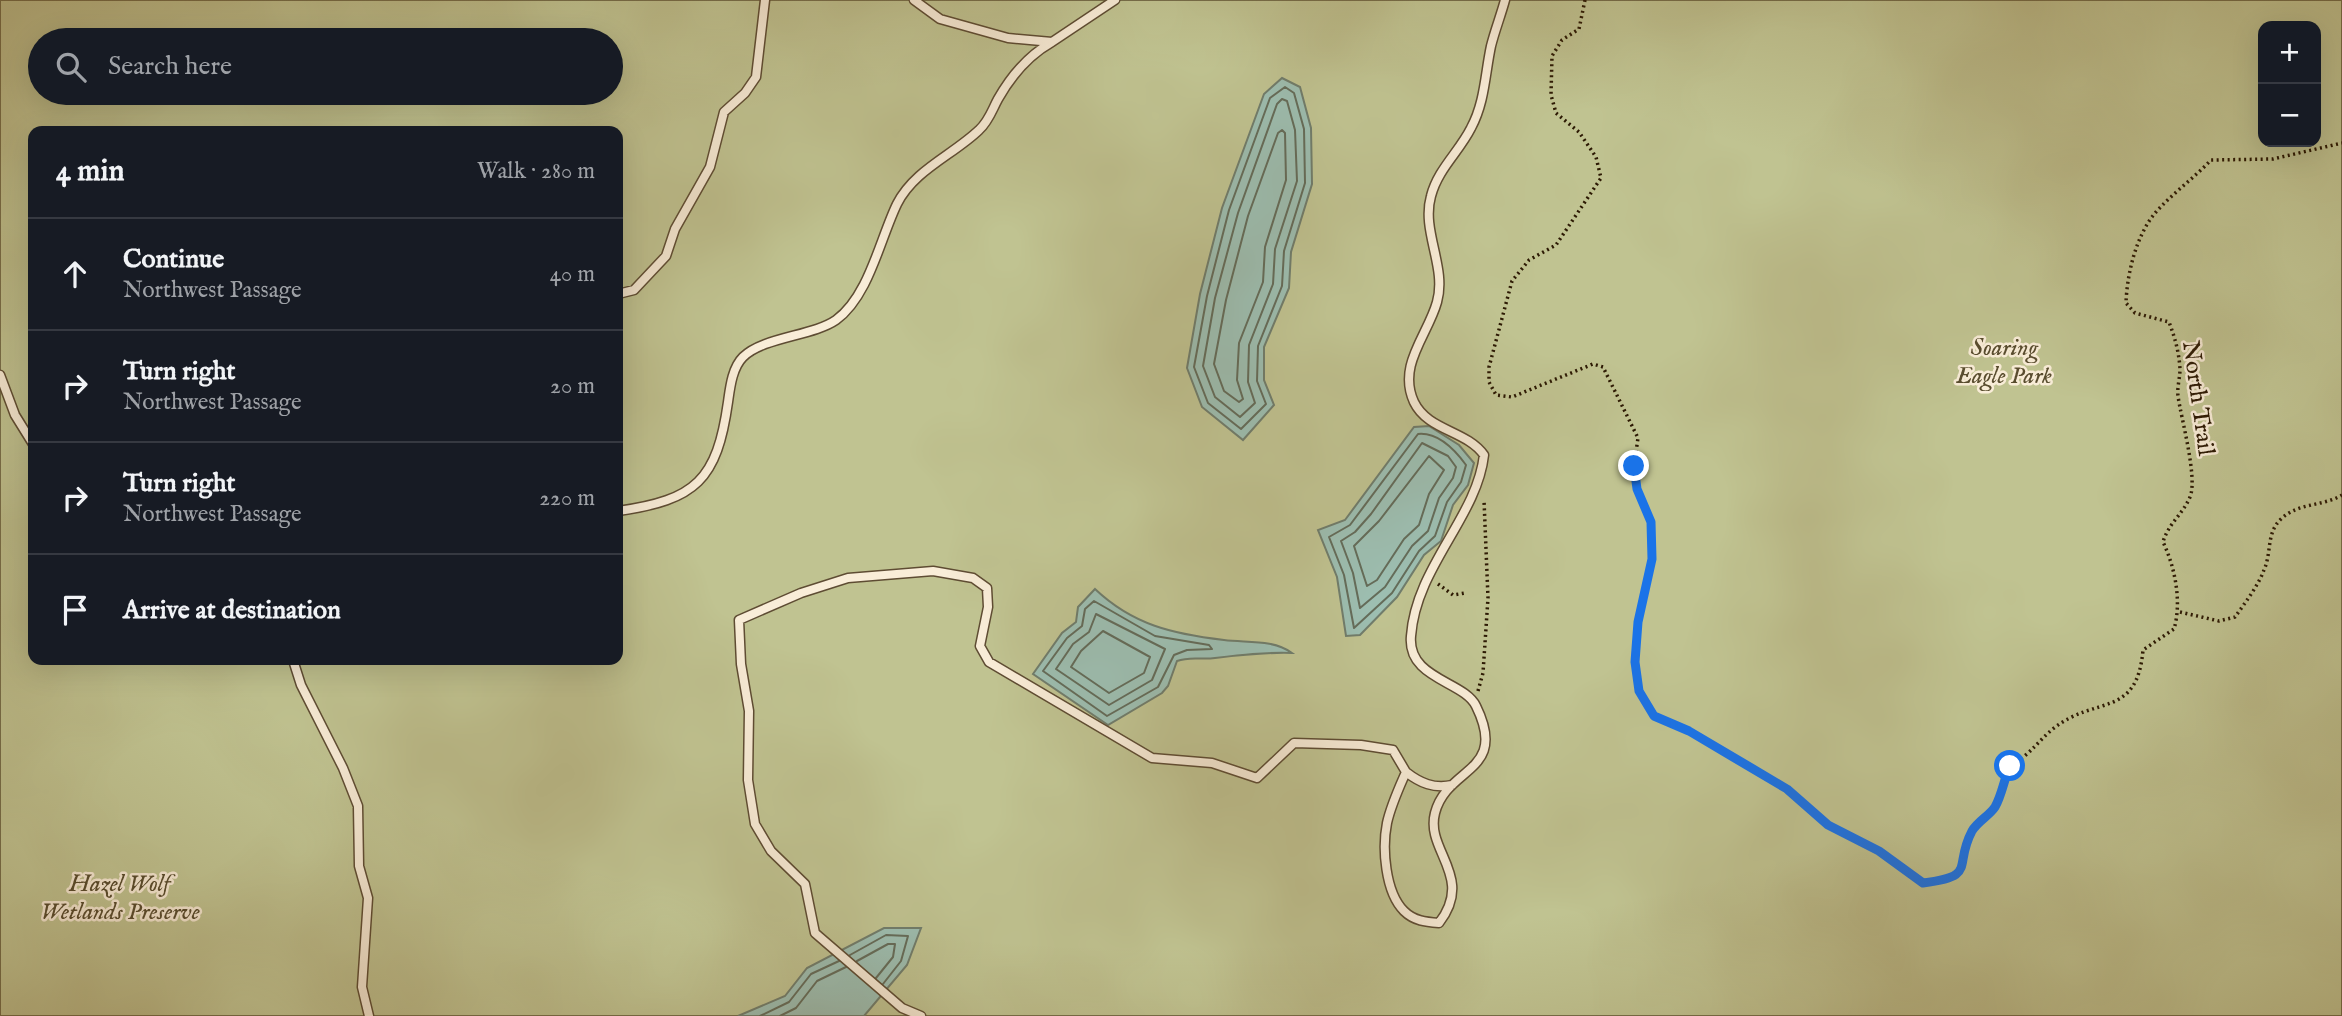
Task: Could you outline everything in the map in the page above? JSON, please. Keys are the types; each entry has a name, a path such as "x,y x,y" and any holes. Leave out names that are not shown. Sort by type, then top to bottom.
{"lane":[{"path":"623,293 634,290 666,256 675,229 709,167 724,112 745,93 756,77 765,0"},
{"path":"914,0 940,19 1008,38 1052,42"},
{"path":"623,510 649,507 677,497 705,475 716,460 731,380 742,357 772,342 835,320 861,287 877,258 898,203 911,184 979,130 991,116 998,98 1020,67 1037,51 1115,0"},
{"path":"1406,772 1387,824 1386,856 1393,894 1404,912 1420,922 1439,923 1451,908 1453,889 1433,823 1439,799 1477,766 1484,751 1485,729 1474,702 1417,662 1410,639 1415,609 1426,580 1482,478 1484,455 1475,442 1426,418 1415,402 1410,387 1409,366 1437,302 1440,282 1430,199 1439,173 1472,128 1485,93 1491,46 1505,0"},
{"path":"0,375 15,415 28,436"},
{"path":"921,1016 902,1008 815,933 805,884 771,851 755,824 748,780 749,711 741,664 739,620 801,593 848,578 933,571 973,578 987,588 988,607 980,646 989,662 1152,758 1212,763 1257,778 1293,743 1361,745 1392,750 1406,772 1427,785 1440,788 1452,785"},
{"path":"295,665 301,685 343,768 358,806 359,866 368,898 362,986 369,1016"}],"path":[{"path":"1585,0 1579,29 1562,40 1552,55 1551,95 1556,113 1580,132 1596,157 1601,178 1556,245 1529,260 1512,281 1489,367 1489,382 1496,395 1512,397 1593,364 1603,367 1612,382 1638,438 1634,466 1637,489 1651,522 1652,559 1638,622 1635,662 1639,691 1654,716 1689,731 1787,789 1828,825 1879,851 1923,883 1950,880 1963,869 1971,832 1982,818 1994,810 2010,766 2031,754 2053,728 2081,711 2105,707 2125,696 2137,683 2143,650 2151,641 2174,629 2179,611 2219,621 2235,617 2263,574 2269,559 2269,539 2279,520 2298,506 2317,504 2342,495"},
{"name":"North Trail","path":"2179,611 2172,574 2173,563 2163,542 2168,526 2190,497 2194,477 2188,462 2185,419 2178,396 2177,343 2169,322 2135,313 2126,303 2126,282 2135,252 2154,214 2211,160 2273,159 2342,143"},
{"path":"1474,702 1483,673 1488,598 1482,478"},
{"path":"1426,580 1453,596 1465,593"}],"green space":[{"path":"0,0 2342,0 2342,1016 0,1016"}],"water":[{"path":"1282,78 1300,87 1311,128 1312,184 1291,252 1289,288 1264,347 1264,380 1274,405 1243,440 1202,407 1187,368 1200,294 1222,208 1264,94"},
{"path":"1429,426 1459,445 1474,463 1468,485 1453,505 1441,541 1424,555 1397,597 1360,635 1346,636 1337,577 1318,530 1345,520 1414,427"},
{"path":"1095,589 1124,611 1155,626 1205,638 1277,645 1292,653 1177,661 1168,686 1162,693 1108,725 1033,674 1062,633 1076,622 1078,607"},
{"path":"884,928 921,928 907,965 864,1016 738,1016 785,996 807,968"}],"route":[{"path":"1634,466 1637,489 1651,522 1652,559 1638,622 1635,662 1639,691 1654,716 1689,731 1787,789 1828,825 1879,851 1923,883 1950,880 1963,869 1971,832 1982,818 1994,810 2010,766"}],"park label":[{"name":"Soaring Eagle Park","path":"2004,361"},
{"name":"Hazel Wolf Wetlands Preserve","path":"120,897"}]}
